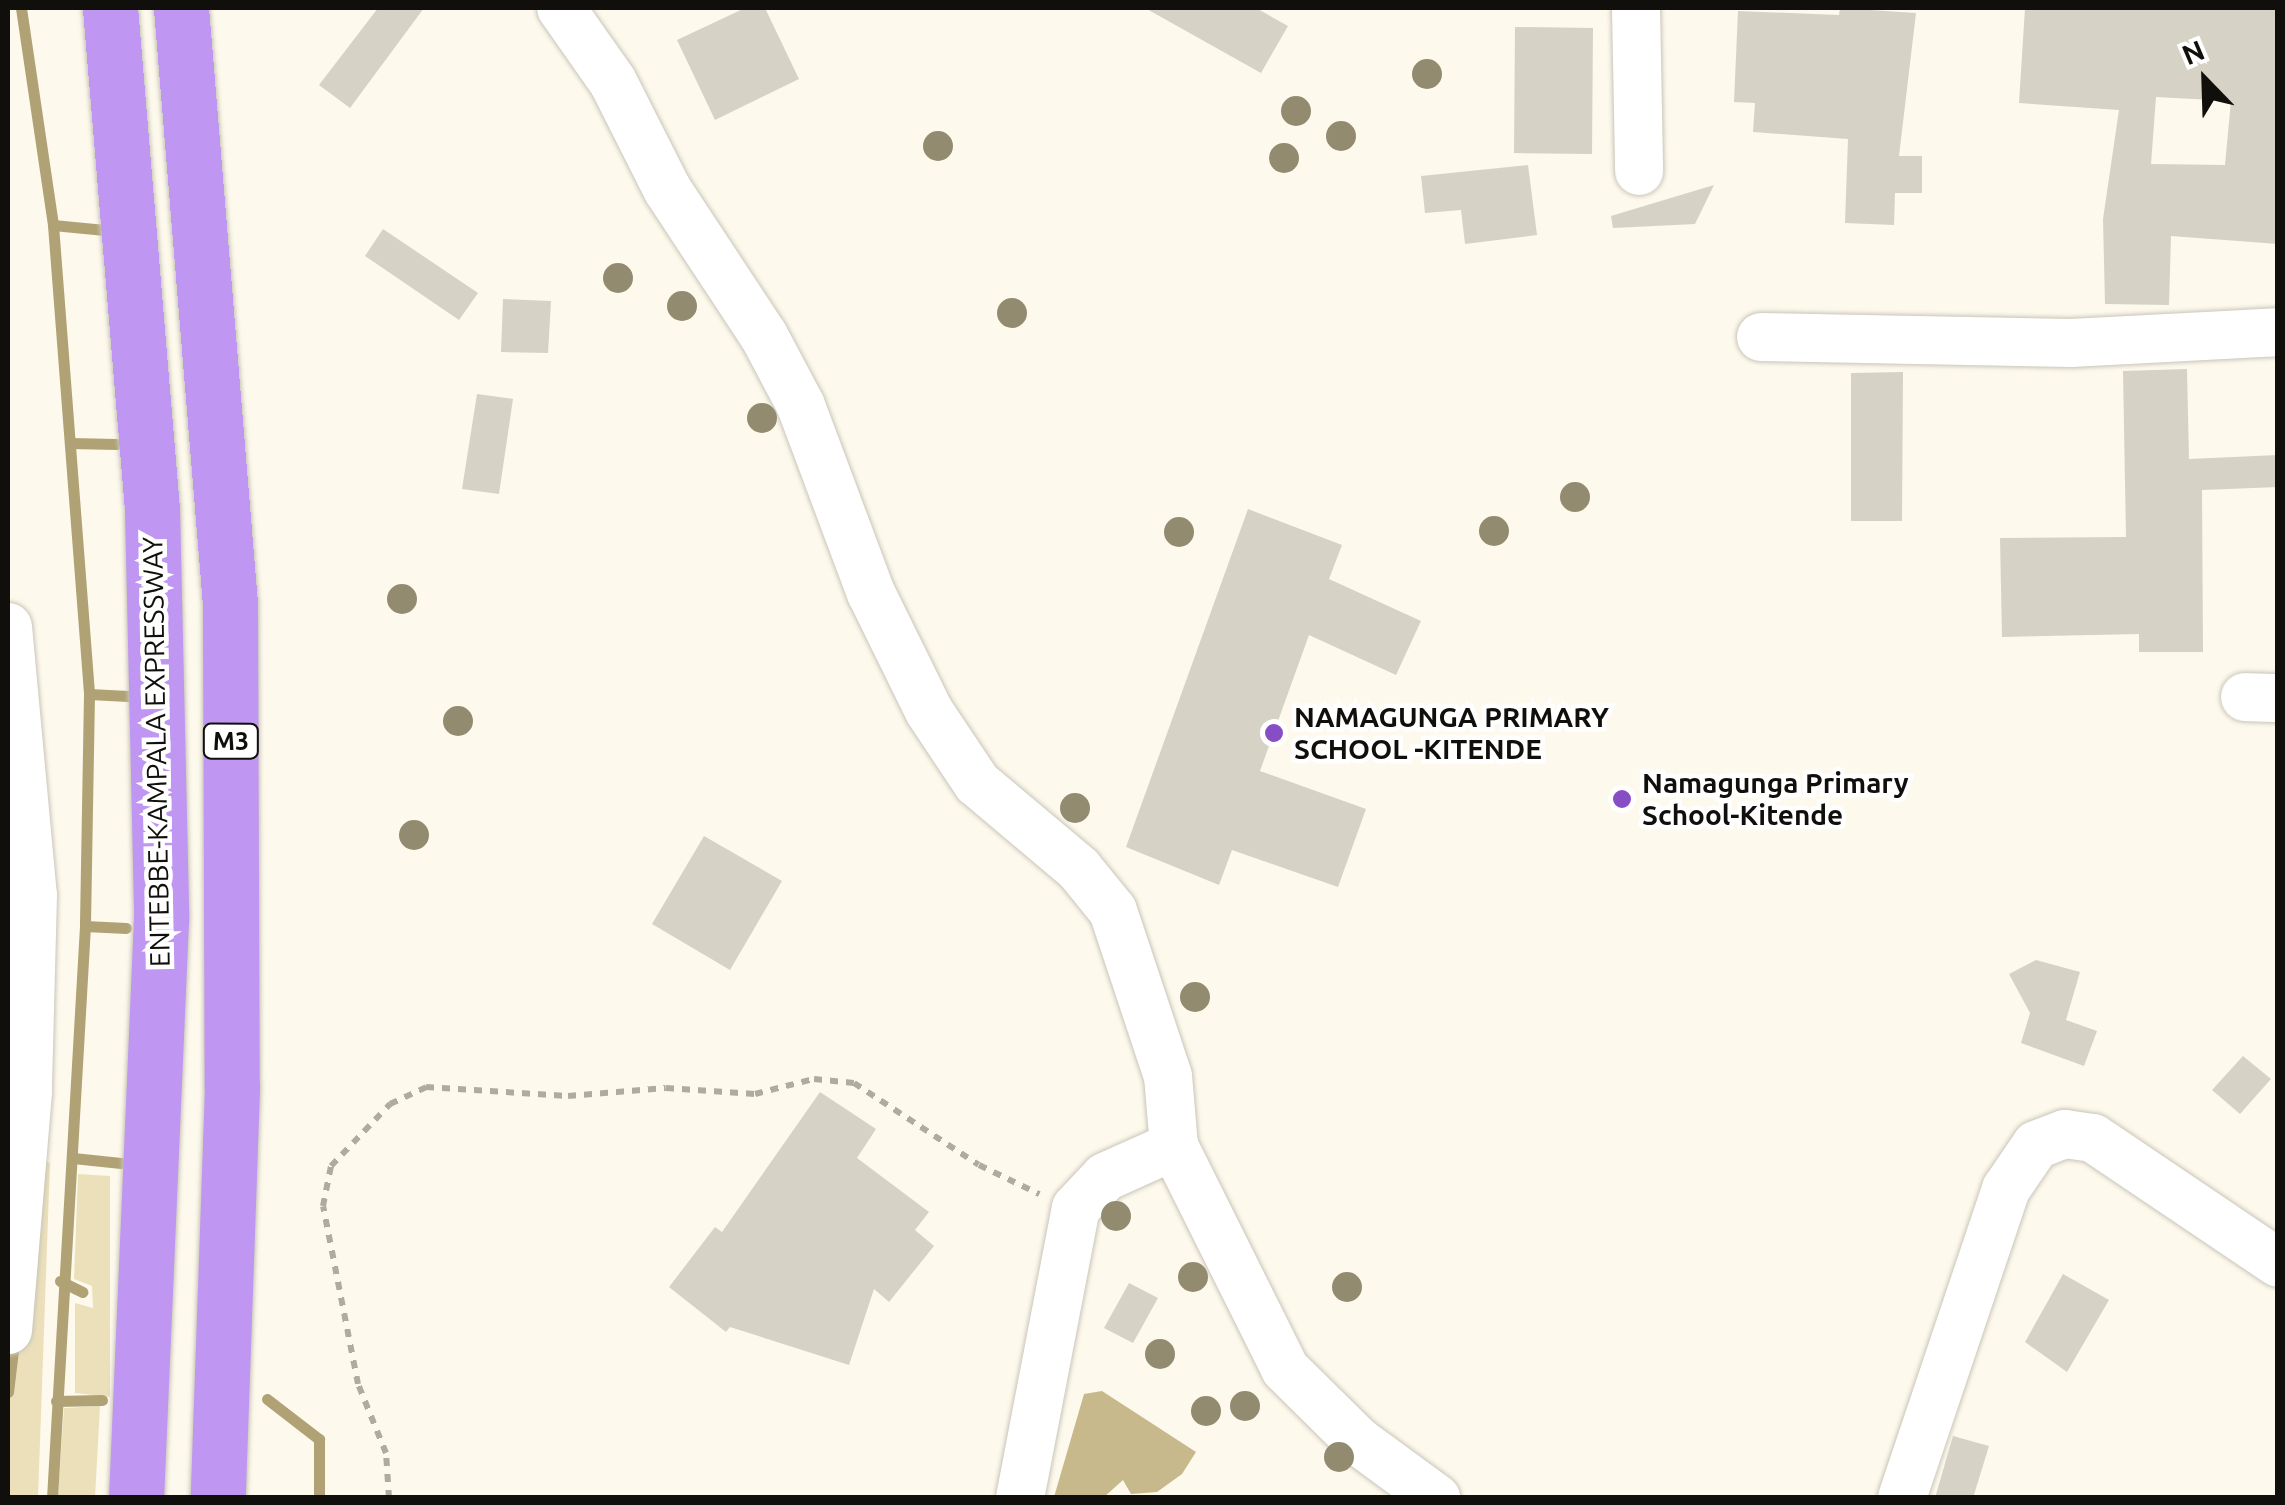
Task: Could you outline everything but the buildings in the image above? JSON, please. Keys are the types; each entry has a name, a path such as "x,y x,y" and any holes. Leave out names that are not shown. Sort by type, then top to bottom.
{"highway":[{"name":"ENTEBBE-KAMPALA EXPRESSWAY","path":"110,8 152,509 161,919 136,1498"},
{"name":"M3","path":"181,8 230,604 232,1088 218,1498"}],"street":[{"path":"562,8 613,82 667,188 764,336 801,406 871,593 929,711 977,784 1079,869 1113,911 1168,1076 1174,1146 1285,1369 1358,1441 1436,1498"},
{"path":"1636,8 1640,171"},
{"path":"1761,337 2070,343 2278,332"},
{"path":"8,627 33,895 28,1092 8,1330"},
{"path":"1902,1498 2006,1189 2036,1145 2065,1134 2093,1138 2278,1264"},
{"path":"1020,1498 1076,1208 1088,1189 1174,1146"}],"path":[{"path":"388,1498 386,1453 358,1384 323,1206 330,1166 390,1104 426,1087 568,1096 666,1088 755,1094 814,1079 854,1083 979,1166 1043,1196 1088,1189"}],"shaded area":[{"path":"30,1155 50,1163 38,1497 8,1497 8,1367"},
{"path":"78,1174 110,1176 110,1397 75,1393 75,1303 93,1308 92,1286 74,1279"},
{"path":"1102,1391 1196,1452 1182,1474 1157,1492 1131,1494 1123,1480 1104,1497 1054,1497 1084,1394"},
{"path":"100,1406 95,1497 58,1497 64,1408"}],"waterway":[{"path":"21,8 53,225 89,694 85,926 52,1498"},
{"path":"53,225 105,230"},
{"path":"70,443 116,444"},
{"path":"89,694 128,696"},
{"path":"85,926 126,928"},
{"path":"73,1158 121,1163"},
{"path":"60,1281 83,1292"},
{"path":"8,1392 14,1342"},
{"path":"267,1399 319,1439 319,1498"},
{"path":"56,1401 102,1400"}],"place":[{"name":"NAMAGUNGA PRIMARY SCHOOL -KITENDE","path":"1274,733"},
{"name":"Namagunga Primary School-Kitende","path":"1622,799"}]}
